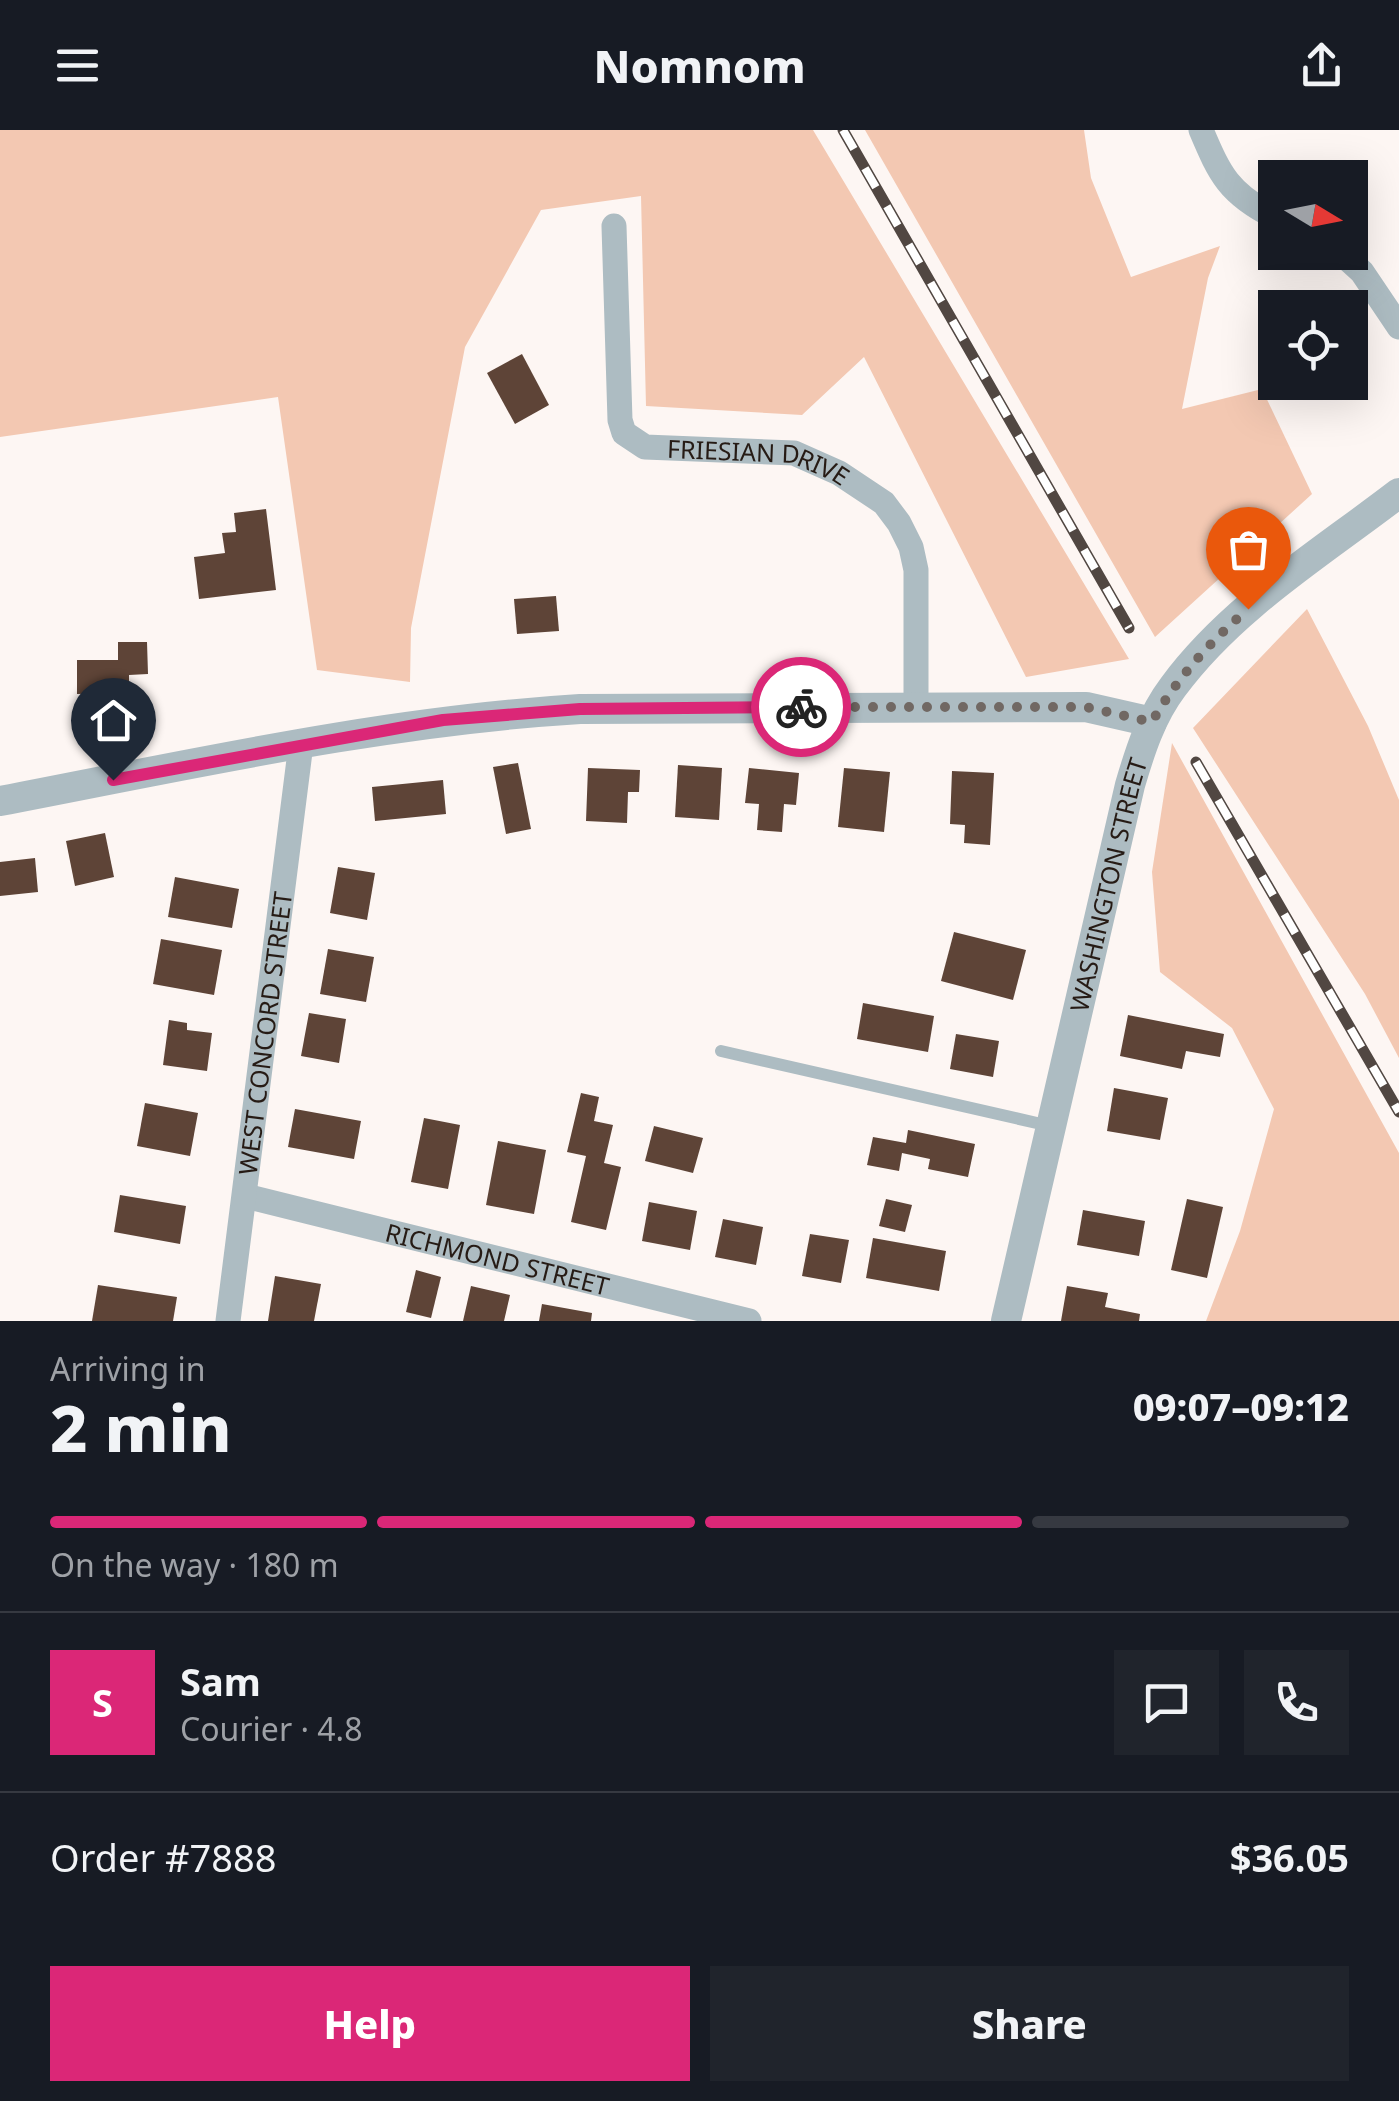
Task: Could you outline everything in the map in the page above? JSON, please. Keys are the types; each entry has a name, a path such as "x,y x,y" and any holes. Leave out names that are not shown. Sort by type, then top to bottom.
{"street":[{"path":"1201,130 1220,176 1240,198 1258,207"},
{"name":"FRIESIAN DRIVE","path":"614,226 620,420 624,433 645,447 794,453 828,467 884,504 911,547 916,570 916,706"},
{"path":"1360,270 1399,327"},
{"name":"WASHINGTON STREET","path":"1006,1321 1130,785 1152,722 1171,690 1227,628 1399,493"},
{"path":"0,801 443,720 580,709 1086,707 1152,722"},
{"name":"WEST CONCORD STREET","path":"228,1321 301,744"},
{"name":"RICHMOND STREET","path":"245,1196 749,1321"}],"lane":[{"path":"721,1050 1051,1127"}],"shaded area":[{"path":"0,130 813,130 1129,659 1026,677 864,357 802,415 646,406 641,196 541,210 465,347 411,628 410,682 317,670 278,397 0,437"},
{"path":"865,130 1084,130 1091,178 1131,277 1220,246 1208,278 1182,409 1258,390 1258,400 1267,400 1312,494 1155,637"},
{"path":"1307,609 1368,726 1399,800 1399,1058 1365,994 1193,728"},
{"path":"1172,743 1399,1153 1399,1321 1206,1321 1240,1231 1274,1109 1232,1028 1160,972 1152,872"}],"building":[{"path":"522,354 549,405 515,424 487,373"},
{"path":"266,509 276,590 199,599 194,557 225,553 222,533 236,532 234,513"},
{"path":"556,596 559,631 517,634 514,599"},
{"path":"118,642 147,642 148,674 129,675 129,693 77,694 77,660 118,660"},
{"path":"518,763 531,829 506,834 493,767"},
{"path":"678,765 722,768 719,820 675,817"},
{"path":"588,768 640,770 639,792 628,792 627,823 586,821"},
{"path":"749,768 799,773 796,805 784,804 782,832 757,830 759,804 745,803"},
{"path":"844,768 890,772 884,832 838,827"},
{"path":"952,771 994,773 990,845 964,843 965,825 950,824"},
{"path":"443,780 446,814 375,821 372,787"},
{"path":"105,833 114,877 75,886 66,841"},
{"path":"35,858 38,892 0,896 0,862"},
{"path":"338,867 375,873 367,920 330,913"},
{"path":"175,877 239,889 232,928 168,917"},
{"path":"954,932 1026,950 1013,1000 941,981"},
{"path":"161,939 222,950 214,995 153,984"},
{"path":"328,949 374,957 366,1002 320,994"},
{"path":"863,1003 934,1016 928,1052 857,1039"},
{"path":"309,1013 346,1019 339,1063 301,1056"},
{"path":"1128,1015 1224,1034 1220,1057 1186,1051 1182,1069 1120,1056"},
{"path":"169,1020 187,1023 187,1030 212,1033 207,1071 163,1065"},
{"path":"956,1034 999,1041 993,1077 950,1069"},
{"path":"1114,1088 1168,1098 1160,1140 1107,1131"},
{"path":"581,1093 599,1097 594,1121 613,1125 604,1163 621,1167 606,1230 571,1222 586,1156 567,1152"},
{"path":"145,1103 198,1113 190,1156 137,1146"},
{"path":"295,1109 361,1121 354,1159 288,1147"},
{"path":"424,1118 460,1125 448,1189 411,1182"},
{"path":"654,1126 703,1138 693,1173 645,1161"},
{"path":"908,1130 975,1144 968,1177 928,1169 930,1159 902,1153 899,1171 867,1165 873,1137 906,1143"},
{"path":"498,1141 546,1150 534,1214 486,1205"},
{"path":"120,1195 186,1206 180,1244 114,1232"},
{"path":"886,1199 912,1205 905,1232 879,1226"},
{"path":"1187,1199 1223,1207 1207,1278 1171,1270"},
{"path":"649,1202 697,1211 690,1250 642,1241"},
{"path":"1083,1210 1145,1221 1139,1256 1077,1245"},
{"path":"723,1219 763,1227 756,1265 715,1257"},
{"path":"810,1234 849,1240 841,1283 802,1276"},
{"path":"873,1238 946,1251 939,1291 866,1278"},
{"path":"416,1270 441,1277 431,1318 406,1312"},
{"path":"275,1276 321,1284 314,1321 268,1321"},
{"path":"98,1285 177,1297 173,1321 92,1321"},
{"path":"471,1286 510,1295 504,1321 463,1321"},
{"path":"1067,1286 1108,1293 1105,1307 1140,1314 1139,1321 1061,1321"},
{"path":"542,1304 592,1313 591,1321 539,1321"}],"railway":[{"path":"843,130 1129,628"},
{"path":"1196,762 1399,1112"}],"way so far":[{"path":"801,707 1086,707 1152,722 1192,664 1248,609"}],"route":[{"path":"113,780 443,720 580,709 801,707"}]}
